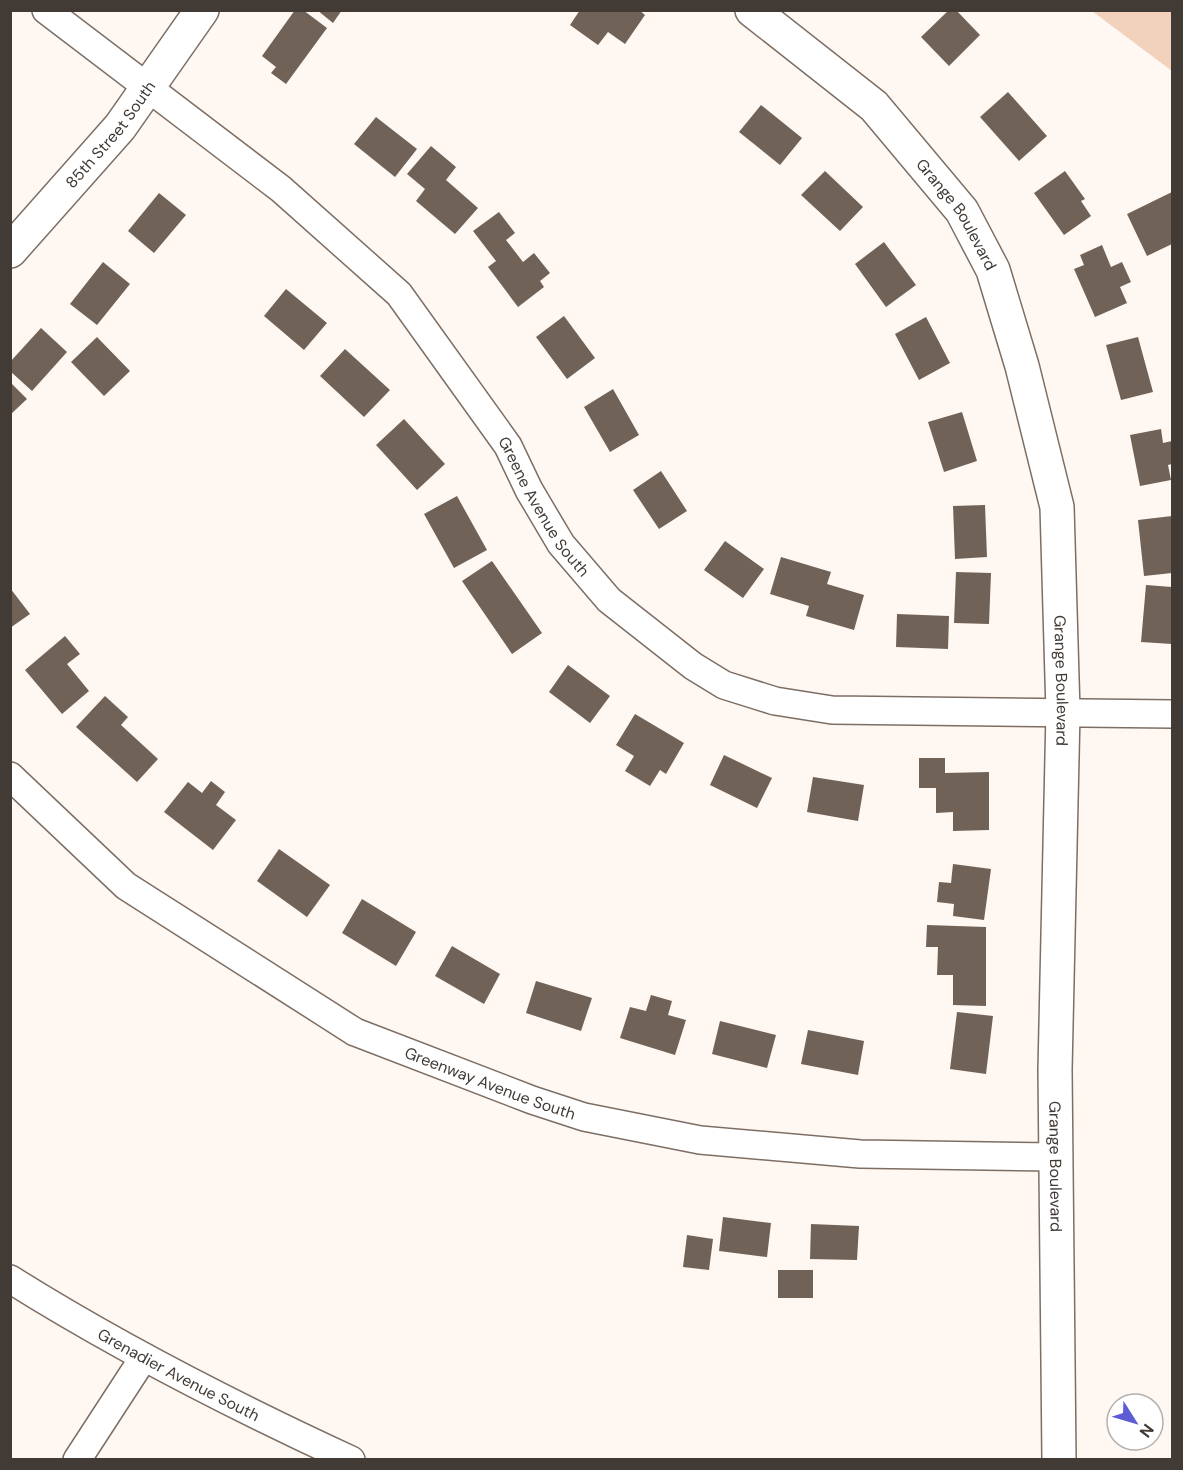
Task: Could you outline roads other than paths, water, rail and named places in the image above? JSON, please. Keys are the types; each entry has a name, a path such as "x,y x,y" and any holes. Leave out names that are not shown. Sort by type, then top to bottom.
{"street":[{"name":"Greene Avenue South","path":"46,10 145,88 281,189 399,294 508,446 561,544 609,600 693,666 724,685 775,701 832,710 1173,714"},
{"name":"85th Street South","path":"10,250 120,127 145,88 202,10"},
{"name":"Grange Boulevard","path":"752,10 873,106 962,211 993,270 1022,366 1057,507 1063,712 1055,1070 1059,1460"},
{"name":"Greenway Avenue South","path":"10,776 126,886 355,1032 532,1100 584,1117 700,1140 860,1154 1056,1157"},
{"name":"Grenadier Avenue South","path":"10,1279 86,1326 251,1414 351,1460"},
{"path":"77,1460 144,1357"}]}
